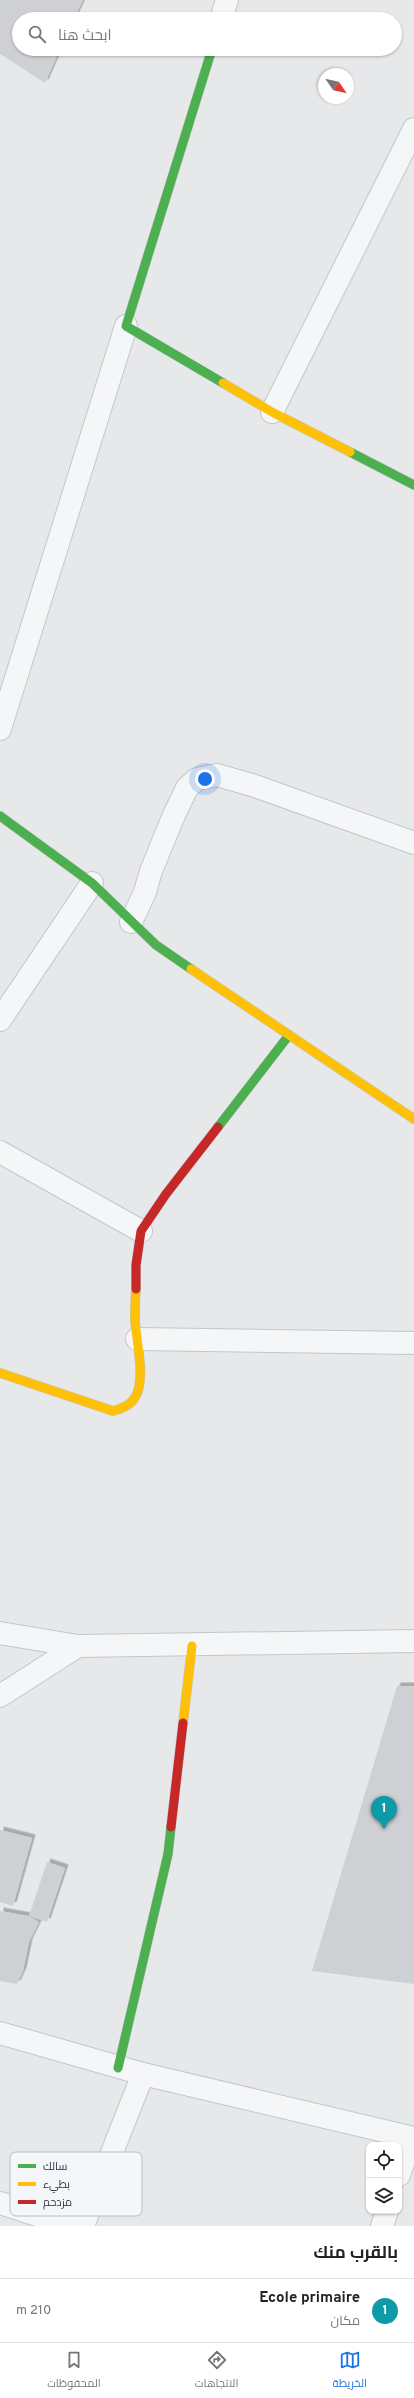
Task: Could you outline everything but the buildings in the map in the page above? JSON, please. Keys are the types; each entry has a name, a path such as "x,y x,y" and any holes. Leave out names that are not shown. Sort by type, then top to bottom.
{"street":[{"path":"223,12 227,0"},
{"path":"0,729 210,56"},
{"path":"272,412 414,129"},
{"path":"126,326 272,412 414,485"},
{"path":"131,922 145,892 150,871 174,815 187,788 197,779 217,775 255,786 414,843"},
{"path":"0,816 92,883 150,941 166,953 414,1119"},
{"path":"0,1020 92,883"},
{"path":"0,1373 113,1411 124,1408 134,1399 139,1388 140,1368 137,1339 136,1265 141,1231 166,1194 288,1035"},
{"path":"0,1152 141,1231"},
{"path":"137,1339 414,1343"},
{"path":"0,1633 78,1646 192,1646 414,1641"},
{"path":"0,1696 78,1646"},
{"path":"118,2068 168,1854 192,1646"},
{"path":"0,2033 118,2068 413,2138 402,2167"},
{"path":"113,2152 144,2074"},
{"path":"0,2203 10,2206"},
{"path":"382,2226 386,2214"},
{"path":"40,2216 71,2226"},
{"path":"83,2226 87,2216"}],"traffic: fast":[{"path":"210,56 126,326 223,383"},
{"path":"350,452 414,485"},
{"path":"0,816 92,883 156,945 191,969"},
{"path":"218,1127 289,1035"},
{"path":"118,2068 168,1854 171,1827"}],"traffic: slow":[{"path":"223,383 272,412 350,452"},
{"path":"191,969 414,1119"},
{"path":"0,1373 113,1411 127,1405 134,1399 140,1382 140,1361 135,1320 136,1289"},
{"path":"183,1723 192,1646"}],"traffic: jam":[{"path":"136,1289 136,1265 141,1231 166,1194 218,1127"},
{"path":"171,1827 183,1723"}],"place":[{"name":"Ecole primaire","path":"384,1829"}]}
